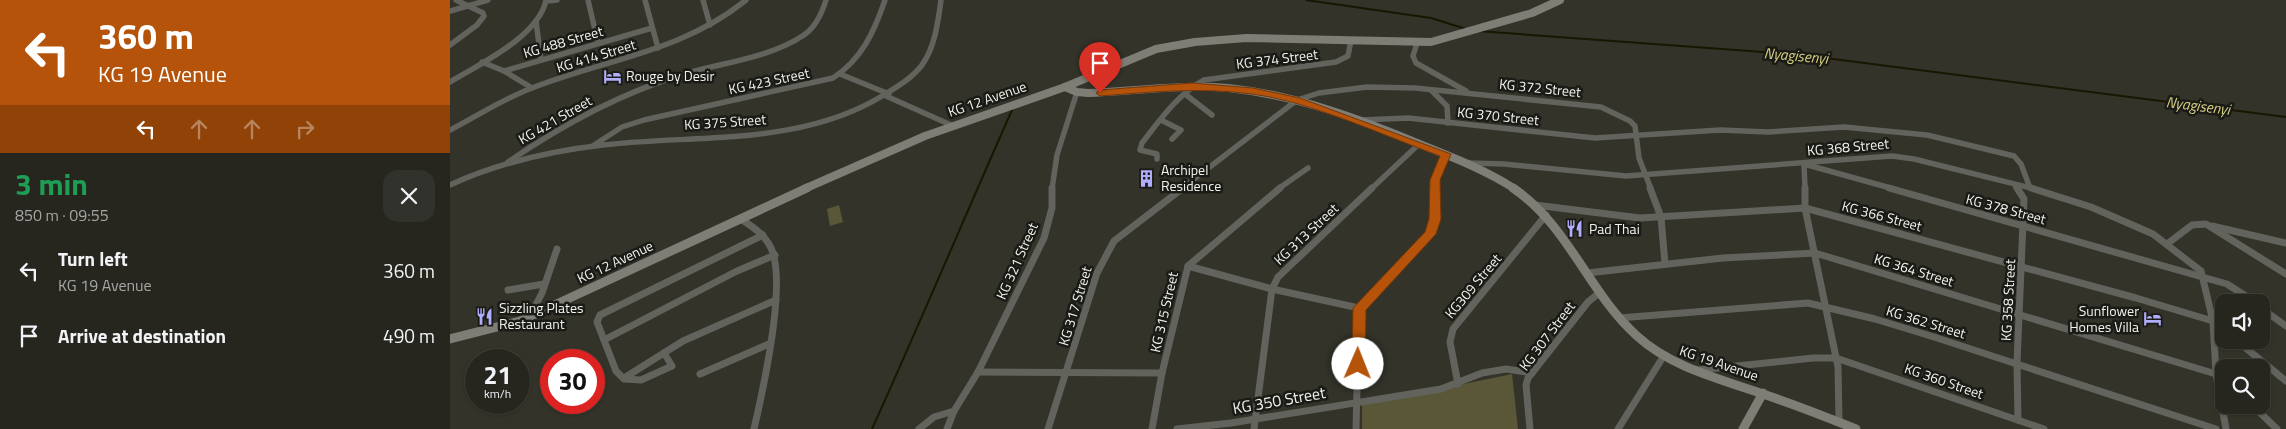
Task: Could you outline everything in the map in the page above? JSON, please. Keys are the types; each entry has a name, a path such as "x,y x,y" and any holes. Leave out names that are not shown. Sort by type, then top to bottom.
{"main road":[{"name":"KG 12 Avenue","path":"450,339 500,328 530,316 952,125 1065,87 1140,55 1174,45 1246,38 1351,40 1416,44 1444,40 1544,9 1560,0"},
{"name":"KG 19 Avenue","path":"1065,87 1077,92 1192,86 1253,91 1297,100 1467,163 1508,184 1546,215 1573,250 1599,293 1619,318 1635,336 1662,357 1839,421 1856,429"},
{"path":"1743,429 1763,393"}],"street":[{"path":"450,45 477,25 484,16 483,12 456,0"},
{"path":"450,10 488,0"},
{"path":"450,82 521,35 545,10 547,1 557,0"},
{"path":"588,0 598,43"},
{"path":"645,0 658,48"},
{"path":"703,0 710,25"},
{"name":"KG 414 Street","path":"450,130 532,88 658,48 710,25 746,0"},
{"name":"KG 421 Street","path":"506,164 557,129 640,90 705,67 761,54 805,35 826,0"},
{"name":"KG 423 Street","path":"591,147 614,132 632,124 807,85 840,74 857,59 874,34 886,0"},
{"name":"KG 375 Street","path":"450,185 506,164 591,147 798,128 831,121 851,114 888,95 911,77 925,61 941,0"},
{"path":"536,21 541,60"},
{"name":"KG 488 Street","path":"504,71 652,28"},
{"name":"KG 374 Street","path":"1192,86 1213,78 1336,62 1348,56 1351,40"},
{"path":"1416,44 1412,56 1416,63 1469,93"},
{"path":"482,62 504,71 532,88"},
{"path":"840,74 952,125"},
{"path":"1157,159 1157,154 1140,150 1140,147 1161,120 1192,86"},
{"name":"KG 372 Street","path":"1297,100 1317,93 1359,89 1431,90 1601,107 1630,121 1635,126 1639,158 1647,175 1661,217 1665,264"},
{"path":"1431,90 1446,106 1448,123"},
{"name":"KG 321 Street","path":"947,429 954,411 978,372 1044,238 1052,208 1052,187 1057,155 1077,92"},
{"path":"1185,94 1212,115"},
{"name":"KG 317 Street","path":"1048,429 1068,371 1097,273 1114,241 1297,100"},
{"name":"KG 370 Street","path":"1357,121 1390,118 1578,137 1636,137"},
{"path":"1161,120 1181,130 1172,139"},
{"path":"1636,137 1702,131 1768,132 1840,127 1927,135 2014,156 2021,164 2030,188"},
{"name":"KG 313 Street","path":"1272,289 1278,278 1419,144"},
{"path":"1356,429 1359,308 1430,234 1435,219 1435,180 1446,154"},
{"name":"KG 368 Street","path":"1467,163 1504,164 1611,175 1647,175 1900,156 2030,188 2130,222 2167,244 2194,264 2201,271 2202,277"},
{"path":"1804,164 1805,208 1838,367 1839,421"},
{"name":"KG 378 Street","path":"1804,164 2233,286 2244,294"},
{"name":"KG 315 Street","path":"1152,429 1162,373 1188,266 1308,168"},
{"name":"KG 358 Street","path":"2015,185 2024,199 2022,226 2023,266 2017,364 2018,420"},
{"name":"KG 366 Street","path":"1535,205 1640,218 1805,208 2023,266 2213,321"},
{"name":"KG309 Street","path":"1458,384 1450,342 1453,329 1527,241 1546,215"},
{"path":"741,219 763,235 771,244 775,255 777,272 776,300 769,344 768,366 754,429"},
{"path":"2206,224 2286,274"},
{"path":"2167,244 2192,225 2206,224 2286,243"},
{"path":"664,353 672,366 641,380 624,378 616,371 597,322 600,315 696,266 763,235"},
{"path":"530,316 558,249"},
{"name":"KG 364 Street","path":"1587,273 1775,254 1815,253 2215,374"},
{"path":"604,340 737,271 775,255"},
{"path":"1188,266 1272,289 1359,308"},
{"path":"2202,277 2213,321 2215,359"},
{"path":"508,290 544,284"},
{"path":"1254,429 1272,289"},
{"name":"KG 307 Street","path":"1530,429 1526,385 1532,372 1588,302 1599,293"},
{"path":"624,378 683,341 776,300"},
{"name":"KG 362 Street","path":"1619,318 1808,303 1826,306 1875,319 2216,429"},
{"path":"2270,314 2286,326"},
{"path":"700,374 769,344"},
{"path":"2247,349 2286,381"},
{"path":"1618,429 1662,357"},
{"name":"KG 360 Street","path":"1694,370 1813,358 1836,358 2044,429"},
{"name":"KG 350 Street","path":"1177,429 1256,419 1441,389 1482,374 1506,369 1532,372"},
{"path":"978,372 1162,373"},
{"path":"919,429 934,417 954,411"},
{"path":"2223,414 2226,429"},
{"path":"2261,414 2277,429"}],"shaded area":[{"path":"839,205 843,222 830,226 827,209"},
{"path":"1512,374 1518,429 1362,429 1362,405"}],"waterway":[{"name":"Nyagisenyi","path":"1306,0 1431,18 1466,29"},
{"name":"Nyagisenyi","path":"1478,31 1802,55 2286,117"},
{"path":"872,429 1012,110"}],"place":[{"name":"Rouge by Desir","path":"612,76"},
{"name":"Archipel Residence","path":"1147,178"},
{"name":"Pad Thai","path":"1575,229"},
{"name":"Sizzling Plates Restaurant","path":"485,316"},
{"name":"Sunflower Homes Villa","path":"2153,319"}],"route":[{"path":"1100,93 1192,86 1253,91 1297,100 1446,154 1435,180 1434,227 1430,234 1359,308 1358,364"}]}
